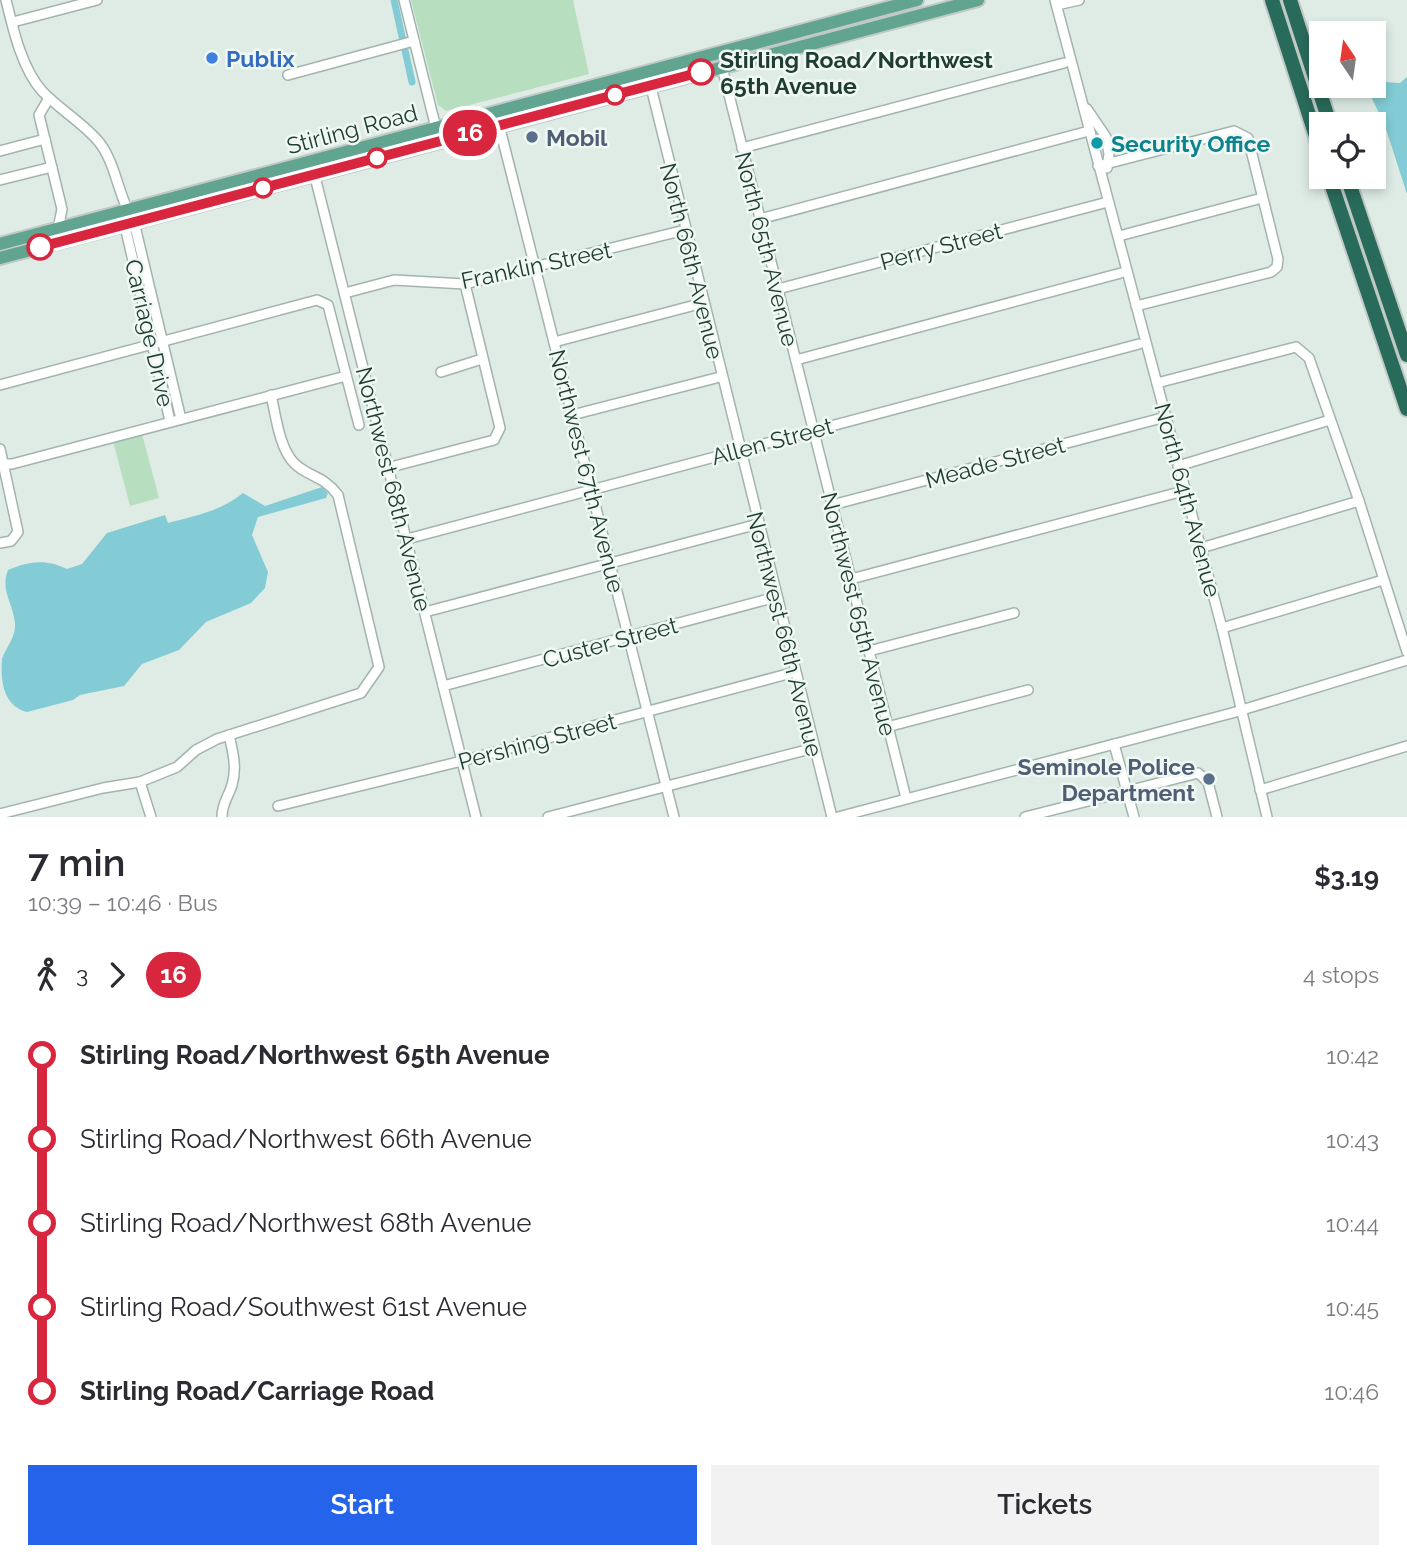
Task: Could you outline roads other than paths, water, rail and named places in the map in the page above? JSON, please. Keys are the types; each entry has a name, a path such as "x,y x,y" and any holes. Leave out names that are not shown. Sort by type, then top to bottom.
{"highway":[{"path":"1272,0 1309,115"},
{"path":"1290,0 1326,112"},
{"path":"1333,189 1407,409"},
{"path":"1351,189 1407,355"}],"main road":[{"name":"Stirling Road","path":"0,244 126,210 493,127 978,0"},
{"name":"Stirling Road","path":"0,258 129,223 436,128 912,1"},
{"path":"493,127 494,121 540,108 545,99"}],"street":[{"path":"13,22 97,0"},
{"path":"404,0 436,128"},
{"path":"1056,2 1079,0"},
{"path":"912,1 913,16"},
{"name":"North 64th Avenue","path":"1056,2 1103,165 1105,184 1136,306 1222,628 1237,712 1267,817"},
{"path":"4,3 30,73 50,98 99,143 117,178 126,210"},
{"path":"288,75 414,41"},
{"path":"742,148 1064,63"},
{"name":"North 65th Avenue","path":"722,66 813,430"},
{"name":"North 66th Avenue","path":"647,71 739,450"},
{"name":"North 64th Avenue","path":"1081,96 1090,115 1106,137 1103,165"},
{"path":"50,98 39,115 62,209 58,229"},
{"name":"Northwest 67th Avenue","path":"493,127 536,269 674,817"},
{"path":"1103,165 1234,131 1242,133 1248,138 1278,259 1277,267 1271,272 1136,306"},
{"path":"760,219 1085,132"},
{"path":"0,151 45,139"},
{"path":"0,180 52,167"},
{"name":"Northwest 68th Avenue","path":"313,167 476,817"},
{"path":"1119,236 1262,198"},
{"name":"Perry Street","path":"778,289 1104,203"},
{"name":"Carriage Drive","path":"126,210 176,420"},
{"name":"Franklin Street","path":"345,293 394,280 465,284 536,269 685,230"},
{"path":"796,360 1121,273"},
{"path":"387,467 494,440 500,428 465,284"},
{"path":"0,385 317,300 328,305 359,425"},
{"path":"554,342 703,303"},
{"name":"Allen Street","path":"407,539 1139,344"},
{"path":"1157,383 1296,347 1309,358 1359,501 1407,652"},
{"path":"441,372 482,359"},
{"path":"2,463 12,464 346,376"},
{"path":"572,415 720,377"},
{"path":"0,814 141,782 177,767 195,750 229,736 361,693 379,667 338,495 328,482 294,463 284,445 271,395"},
{"name":"Meade Street","path":"832,505 1158,419"},
{"path":"1178,466 1330,420"},
{"name":"Northwest 65th Avenue","path":"813,430 906,798"},
{"path":"0,449 3,475 18,531 16,537 0,543"},
{"name":"Northwest 66th Avenue","path":"739,450 832,817"},
{"path":"851,579 1176,493"},
{"path":"1201,548 1359,501"},
{"path":"425,612 758,524"},
{"path":"1222,628 1383,580"},
{"name":"Custer Street","path":"443,686 776,597"},
{"path":"869,651 1014,613"},
{"path":"838,817 1237,712 1407,660"},
{"name":"Pershing Street","path":"278,806 462,761 795,672"},
{"path":"887,727 1028,690"},
{"path":"222,817 222,803 232,786 235,761 229,736"},
{"path":"1114,744 1134,817"},
{"path":"1260,790 1407,746"},
{"path":"548,817 814,748"},
{"path":"1025,817 1198,773 1208,782 1217,817"},
{"path":"141,782 151,817"},
{"path":"33,805 35,817"}],"water":[{"path":"1407,77 1407,194 1386,129 1386,112 1378,112 1372,98 1386,98 1386,82 1400,83"},
{"path":"322,487 328,493 326,498 258,517 252,535 268,572 265,588 251,603 206,622 179,650 142,664 124,686 80,695 73,700 27,712 8,699 3,684 2,659 12,638 15,623 5,584 8,570 38,562 67,569 82,564 107,533 165,515 168,523 198,515 217,509 243,493 265,506"}],"waterway":[{"path":"394,0 412,82"}],"place":[{"name":"Publix","path":"212,58"},
{"name":"Stirling Road/Northwest 65th Avenue","path":"701,72"},
{"name":"Mobil","path":"532,137"},
{"name":"Security Office","path":"1097,143"},
{"name":"Seminole Police Department","path":"1209,779"}]}
